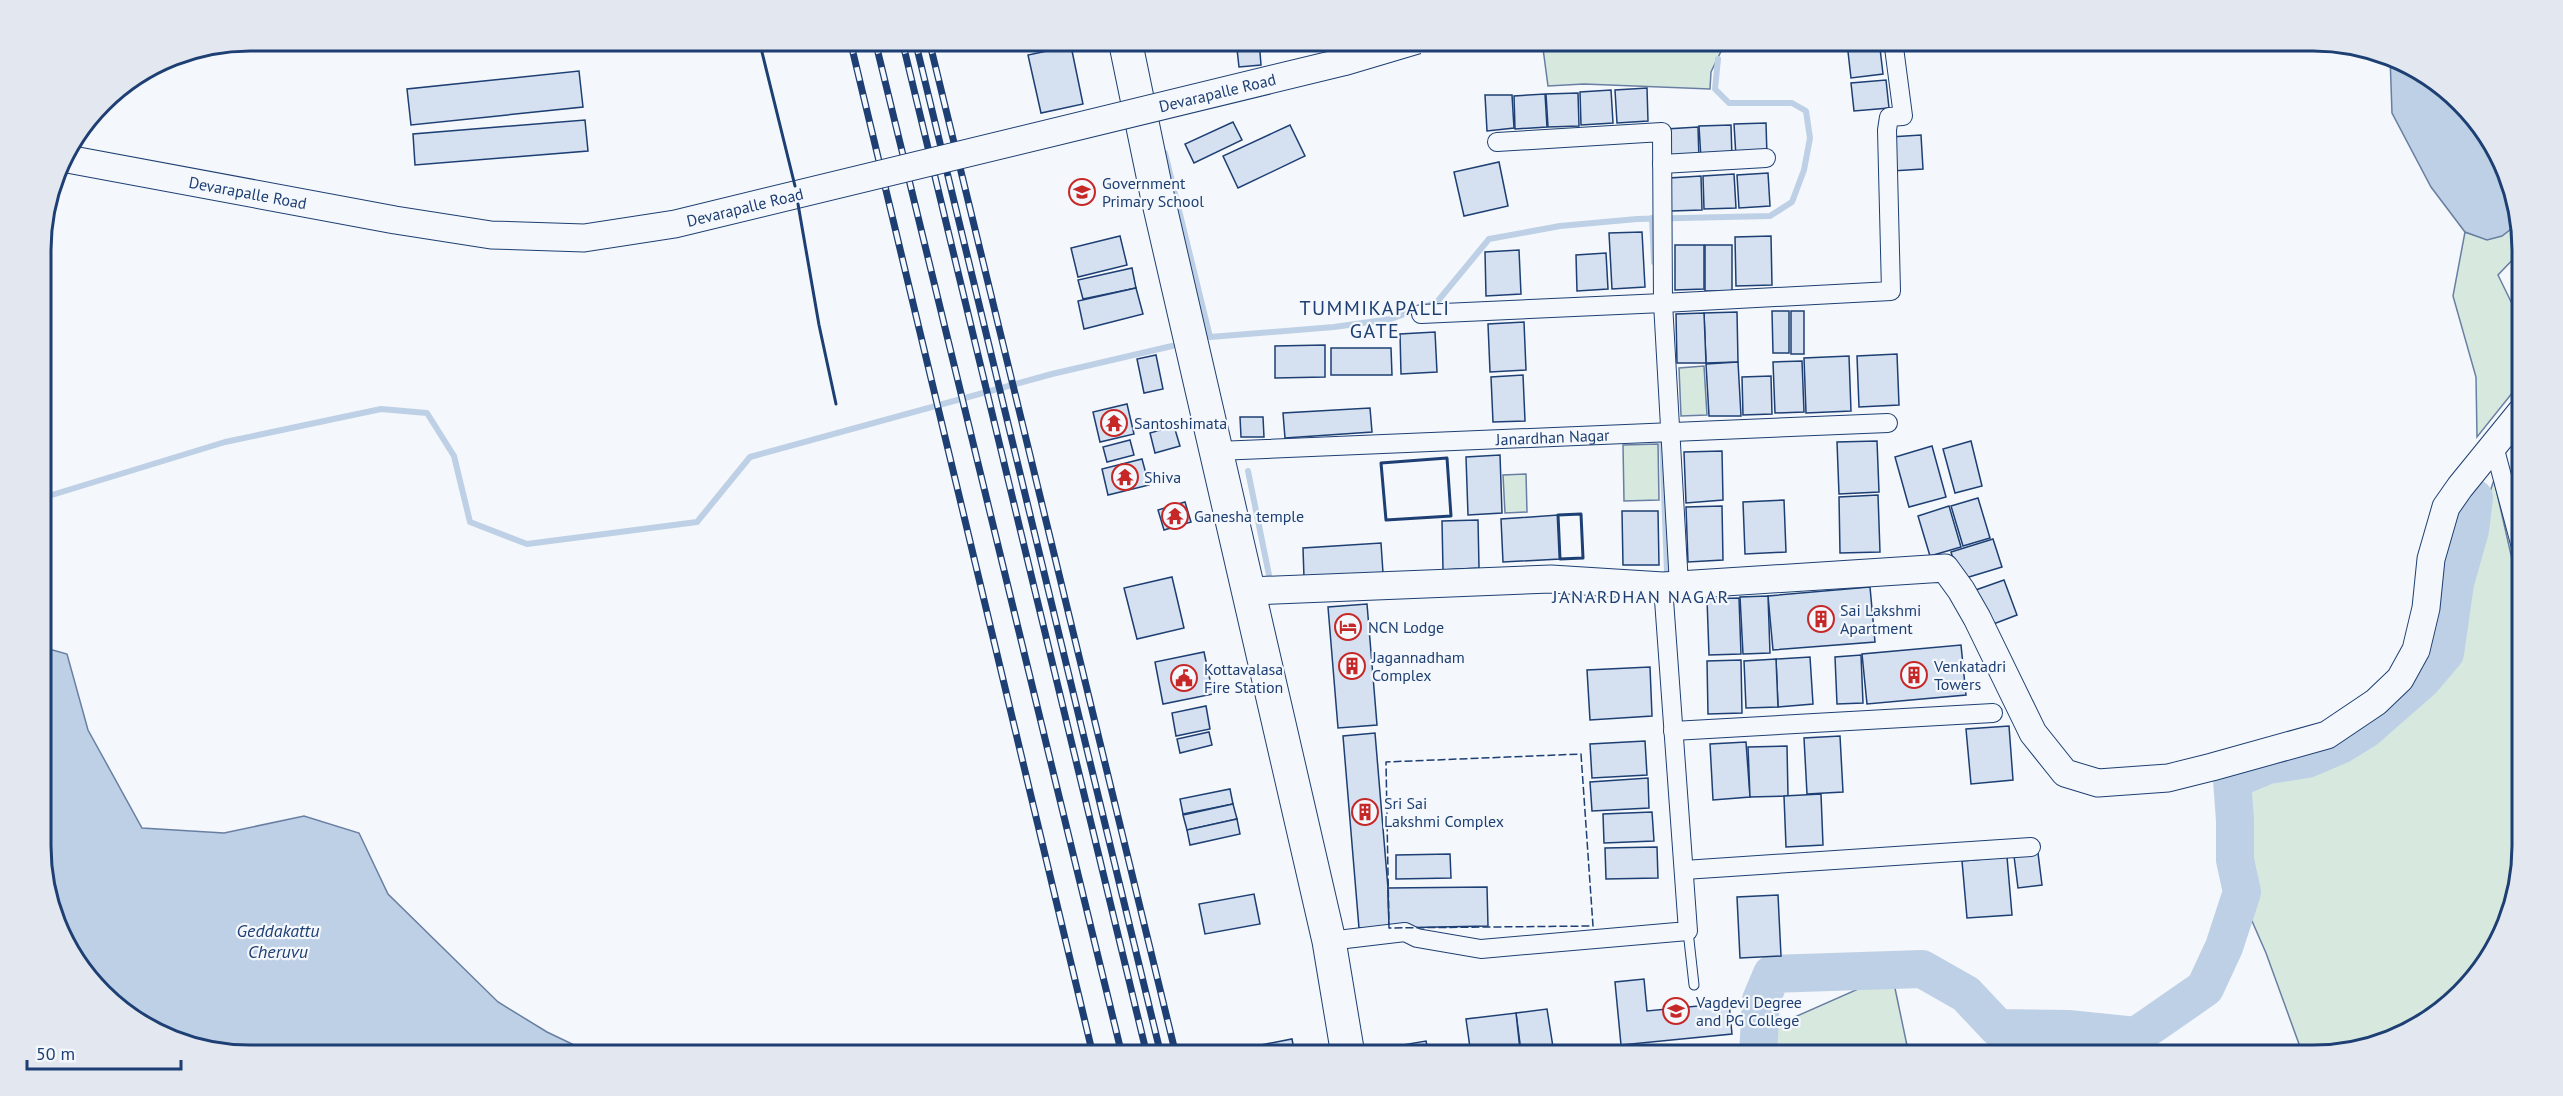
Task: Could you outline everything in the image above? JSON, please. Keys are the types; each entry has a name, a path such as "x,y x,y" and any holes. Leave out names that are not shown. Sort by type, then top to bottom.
{"highway":[{"path":"1127,51 1159,201 1329,940 1346,1045"}],"street":[{"name":"Devarapalle Road","path":"73,160 395,220 491,234 584,238 698,219 1343,62 1380,51"},
{"path":"1421,314 1891,291 1887,130 1889,117 1904,116 1895,51"},
{"path":"1329,940 1405,932 1417,938 1481,949 1688,931 1673,731 1670,432 1663,303 1662,132 1497,142"},
{"path":"1662,164 1766,158"},
{"name":"Janardhan Nagar","path":"1217,451 1888,423"},
{"path":"1250,591 1551,579 1671,585 1945,568 1977,618 2033,733 2064,773 2098,783 2168,778 2327,735 2376,702 2400,679 2416,650 2426,608 2431,559 2446,507 2512,423"},
{"path":"2494,446 2512,514"},
{"path":"1673,731 1993,712"},
{"path":"1684,870 2031,847"}],"lane":[{"path":"1688,931 1694,985"}],"shaded area":[{"path":"1543,51 1721,51 1711,72 1710,89 1584,84 1548,86"},
{"path":"2510,229 2512,260 2498,275 2512,304 2512,393 2477,437 2476,377 2453,296 2465,232 2489,238"},
{"path":"1704,366 1707,415 1681,416 1679,368"},
{"path":"1658,444 1659,500 1624,501 1623,445"},
{"path":"1526,474 1527,512 1505,513 1503,475"},
{"path":"2494,480 2512,559 2512,859 2508,885 2497,922 2471,967 2454,987 2424,1011 2377,1034 2352,1041 2326,1045 2299,1045 2266,953 2228,866 2216,777 2313,764 2398,712 2423,691 2456,649 2460,596 2467,559"},
{"path":"1892,974 1907,1045 1746,1045 1745,1039"}],"water":[{"path":"2390,67 2434,92 2454,109 2471,129 2497,174 2505,198 2510,229 2502,236 2487,240 2465,232 2431,187 2392,113"},
{"name":"Geddakattu Cheruvu","path":"51,650 67,654 88,730 142,828 224,833 304,816 359,833 388,894 498,1002 547,1032 574,1045 250,1045 211,1041 174,1030 129,1004 109,987 92,967 66,922 58,898 51,846"}],"building":[{"path":"1047,51 1072,51 1083,104 1041,113 1028,55"},
{"path":"1237,51 1260,51 1261,65 1239,67"},
{"path":"1848,51 1880,51 1883,74 1851,78"},
{"path":"579,71 583,107 411,125 407,89"},
{"path":"1886,80 1889,108 1854,111 1851,83"},
{"path":"1647,88 1648,121 1617,123 1615,90"},
{"path":"1611,90 1613,123 1581,125 1580,92"},
{"path":"1578,93 1579,126 1548,127 1546,94"},
{"path":"1545,94 1547,127 1515,129 1514,96"},
{"path":"1485,95 1512,95 1514,128 1487,131"},
{"path":"585,120 588,151 415,165 413,134"},
{"path":"1233,122 1242,140 1194,163 1185,144"},
{"path":"1766,123 1767,156 1736,157 1734,124"},
{"path":"1290,125 1305,156 1238,188 1223,156"},
{"path":"1731,125 1732,158 1701,159 1699,126"},
{"path":"1698,127 1699,160 1668,162 1666,129"},
{"path":"1921,135 1923,169 1892,171 1890,137"},
{"path":"1499,162 1508,206 1464,216 1454,172"},
{"path":"1768,173 1770,206 1739,208 1737,175"},
{"path":"1734,174 1736,208 1704,209 1703,176"},
{"path":"1701,176 1702,210 1671,211 1669,178"},
{"path":"1642,232 1645,287 1612,289 1609,233"},
{"path":"1120,236 1127,265 1078,277 1071,248"},
{"path":"1771,236 1772,285 1736,286 1735,237"},
{"path":"1675,245 1704,245 1704,289 1675,290"},
{"path":"1705,245 1732,245 1732,291 1705,291"},
{"path":"1519,250 1521,294 1486,296 1485,252"},
{"path":"1606,253 1608,289 1577,291 1576,255"},
{"path":"1132,268 1136,288 1083,299 1078,280"},
{"path":"1136,288 1143,314 1084,329 1078,301"},
{"path":"1772,311 1789,311 1789,353 1773,353"},
{"path":"1791,311 1804,311 1804,354 1791,354"},
{"path":"1737,312 1738,362 1706,363 1704,313"},
{"path":"1704,313 1706,363 1677,363 1676,314"},
{"path":"1524,322 1526,370 1490,372 1488,324"},
{"path":"1435,332 1437,372 1401,374 1400,334"},
{"path":"1325,345 1325,377 1275,378 1275,346"},
{"path":"1331,348 1391,348 1392,375 1331,375"},
{"path":"1897,354 1899,405 1859,407 1857,356"},
{"path":"1156,355 1163,389 1144,393 1137,359"},
{"path":"1849,356 1851,411 1806,413 1804,358"},
{"path":"1802,361 1804,412 1775,413 1773,362"},
{"path":"1738,362 1741,416 1709,416 1706,364"},
{"path":"1523,375 1525,421 1493,422 1491,377"},
{"path":"1771,376 1772,414 1743,415 1742,377"},
{"name":"Santoshimata","path":"1127,404 1134,434 1100,442 1093,412"},
{"path":"1370,408 1372,432 1285,438 1283,413"},
{"path":"1240,417 1263,417 1264,437 1241,437"},
{"path":"1174,426 1180,446 1155,453 1150,433"},
{"path":"1130,440 1134,455 1107,462 1103,447"},
{"path":"1877,441 1879,492 1839,494 1837,442"},
{"path":"1971,441 1982,486 1955,493 1943,449"},
{"path":"1932,446 1946,497 1909,507 1895,457"},
{"path":"1722,451 1723,500 1686,503 1684,452"},
{"path":"1500,455 1502,513 1468,515 1466,457"},
{"name":"Shiva","path":"1142,459 1149,485 1108,495 1102,469"},
{"path":"1878,495 1880,552 1840,553 1839,497"},
{"path":"1978,498 1990,538 1963,546 1951,506"},
{"path":"1784,500 1786,552 1745,554 1743,502"},
{"name":"Ganesha temple","path":"1185,502 1191,522 1164,530 1158,510"},
{"path":"1722,506 1723,560 1688,562 1686,507"},
{"path":"1949,506 1961,547 1930,556 1918,516"},
{"path":"1622,511 1658,511 1659,565 1623,565"},
{"path":"1558,515 1560,559 1503,562 1501,519"},
{"path":"1478,520 1479,568 1443,570 1442,521"},
{"path":"1993,539 2002,567 1959,580 1951,552"},
{"path":"1381,543 1383,573 1304,578 1303,548"},
{"path":"1172,577 1184,628 1137,639 1124,588"},
{"path":"2004,580 2017,615 1983,628 1970,592"},
{"name":"Sai Lakshmi Apartment","path":"1870,587 1875,642 1773,650 1768,596"},
{"path":"1768,596 1770,653 1743,654 1740,597"},
{"path":"1739,598 1741,654 1709,655 1707,599"},
{"name":"Jagannadham Complex","path":"1367,604 1377,725 1338,728 1328,607"},
{"name":"Venkatadri Towers","path":"1961,645 1966,695 1867,704 1862,654"},
{"name":"Kottavalasa Fire Station","path":"1204,652 1213,694 1163,704 1155,662"},
{"path":"1861,655 1863,703 1837,704 1835,657"},
{"path":"1810,657 1813,704 1778,707 1776,659"},
{"path":"1776,659 1778,707 1746,708 1744,661"},
{"path":"1741,660 1742,713 1708,714 1707,661"},
{"path":"1650,667 1652,716 1590,720 1587,670"},
{"path":"1206,706 1210,729 1176,736 1172,713"},
{"path":"2009,726 2013,780 1971,784 1966,729"},
{"path":"1209,732 1212,745 1180,753 1177,739"},
{"name":"Sri Sai Lakshmi Complex","path":"1375,733 1388,888 1389,928 1359,928 1343,736"},
{"path":"1840,736 1843,792 1807,794 1804,738"},
{"path":"1645,741 1647,775 1592,778 1590,744"},
{"path":"1746,742 1750,797 1713,800 1710,744"},
{"path":"1787,746 1788,796 1750,797 1748,747"},
{"path":"1648,778 1649,808 1592,811 1590,782"},
{"path":"1230,789 1233,804 1183,814 1180,799"},
{"path":"1821,794 1823,845 1786,847 1784,796"},
{"path":"1233,804 1237,819 1187,830 1183,815"},
{"path":"1652,812 1654,841 1604,843 1603,814"},
{"path":"1237,819 1240,834 1190,845 1187,830"},
{"path":"1657,847 1658,878 1606,879 1605,848"},
{"path":"2038,853 2042,885 2018,888 2014,856"},
{"path":"1450,854 1451,878 1396,879 1396,855"},
{"path":"2007,857 2012,915 1967,918 1962,861"},
{"path":"1487,887 1488,926 1389,928 1388,888"},
{"path":"1254,894 1260,924 1205,934 1199,904"},
{"path":"1778,895 1781,956 1740,958 1737,897"},
{"path":"1644,979 1647,1011 1729,1003 1732,1034 1621,1045 1615,982"},
{"path":"1547,1009 1553,1045 1520,1045 1516,1013"},
{"path":"1516,1013 1519,1045 1470,1045 1466,1019"},
{"path":"1292,1039 1293,1045 1261,1045"},
{"path":"1426,1041 1427,1045 1402,1045"}],"waterway":[{"path":"1165,153 1210,337 1334,327 1391,319 1437,302 1489,239 1560,226 1637,219 1770,216 1792,202 1804,170 1810,138 1806,111 1792,103 1729,103 1715,89 1718,59"},
{"path":"1652,218 1654,262"},
{"path":"51,495 225,442 381,409 427,413 454,456 470,522 527,544 697,522 750,457 1052,374 1172,346"},
{"path":"1662,439 1667,572"},
{"path":"1248,471 1270,580 1275,580"},
{"path":"1759,1045 1761,1000 1772,974 1922,969 1966,994 1998,1028 2068,1029 2136,1036 2205,988 2224,947 2242,892 2235,860 2232,780 2268,765 2307,759 2340,745 2366,729 2422,680 2445,653 2455,583 2470,530 2474,498"}],"railway":[{"path":"853,51 1091,1045"},
{"path":"878,51 1120,1045"},
{"path":"905,51 1145,1045"},
{"path":"918,51 1159,1045"},
{"path":"932,51 1174,1045"}],"fence":[{"path":"1581,754 1593,926 1389,928 1386,762 1581,754"}],"wall":[{"path":"762,51 795,186"},
{"path":"798,204 819,325 836,404"},
{"path":"1447,458 1451,516 1386,520 1381,463 1447,458"},
{"path":"1581,514 1583,558 1560,559 1558,515 1581,514"}],"place":[{"name":"Government Primary School","path":"1082,192"},
{"name":"Santoshimata","path":"1114,423"},
{"name":"Shiva","path":"1125,477"},
{"name":"Ganesha temple","path":"1175,516"},
{"name":"Sai Lakshmi Apartment","path":"1821,619"},
{"name":"NCN Lodge","path":"1348,627"},
{"name":"Jagannadham Complex","path":"1352,666"},
{"name":"Venkatadri Towers","path":"1914,675"},
{"name":"Kottavalasa Fire Station","path":"1184,678"},
{"name":"Sri Sai Lakshmi Complex","path":"1365,812"},
{"name":"Vagdevi Degree and PG College","path":"1676,1011"}],"district":[{"name":"TUMMIKAPALLI GATE","path":"1375,320"},
{"name":"JANARDHAN NAGAR","path":"1641,596"}]}
